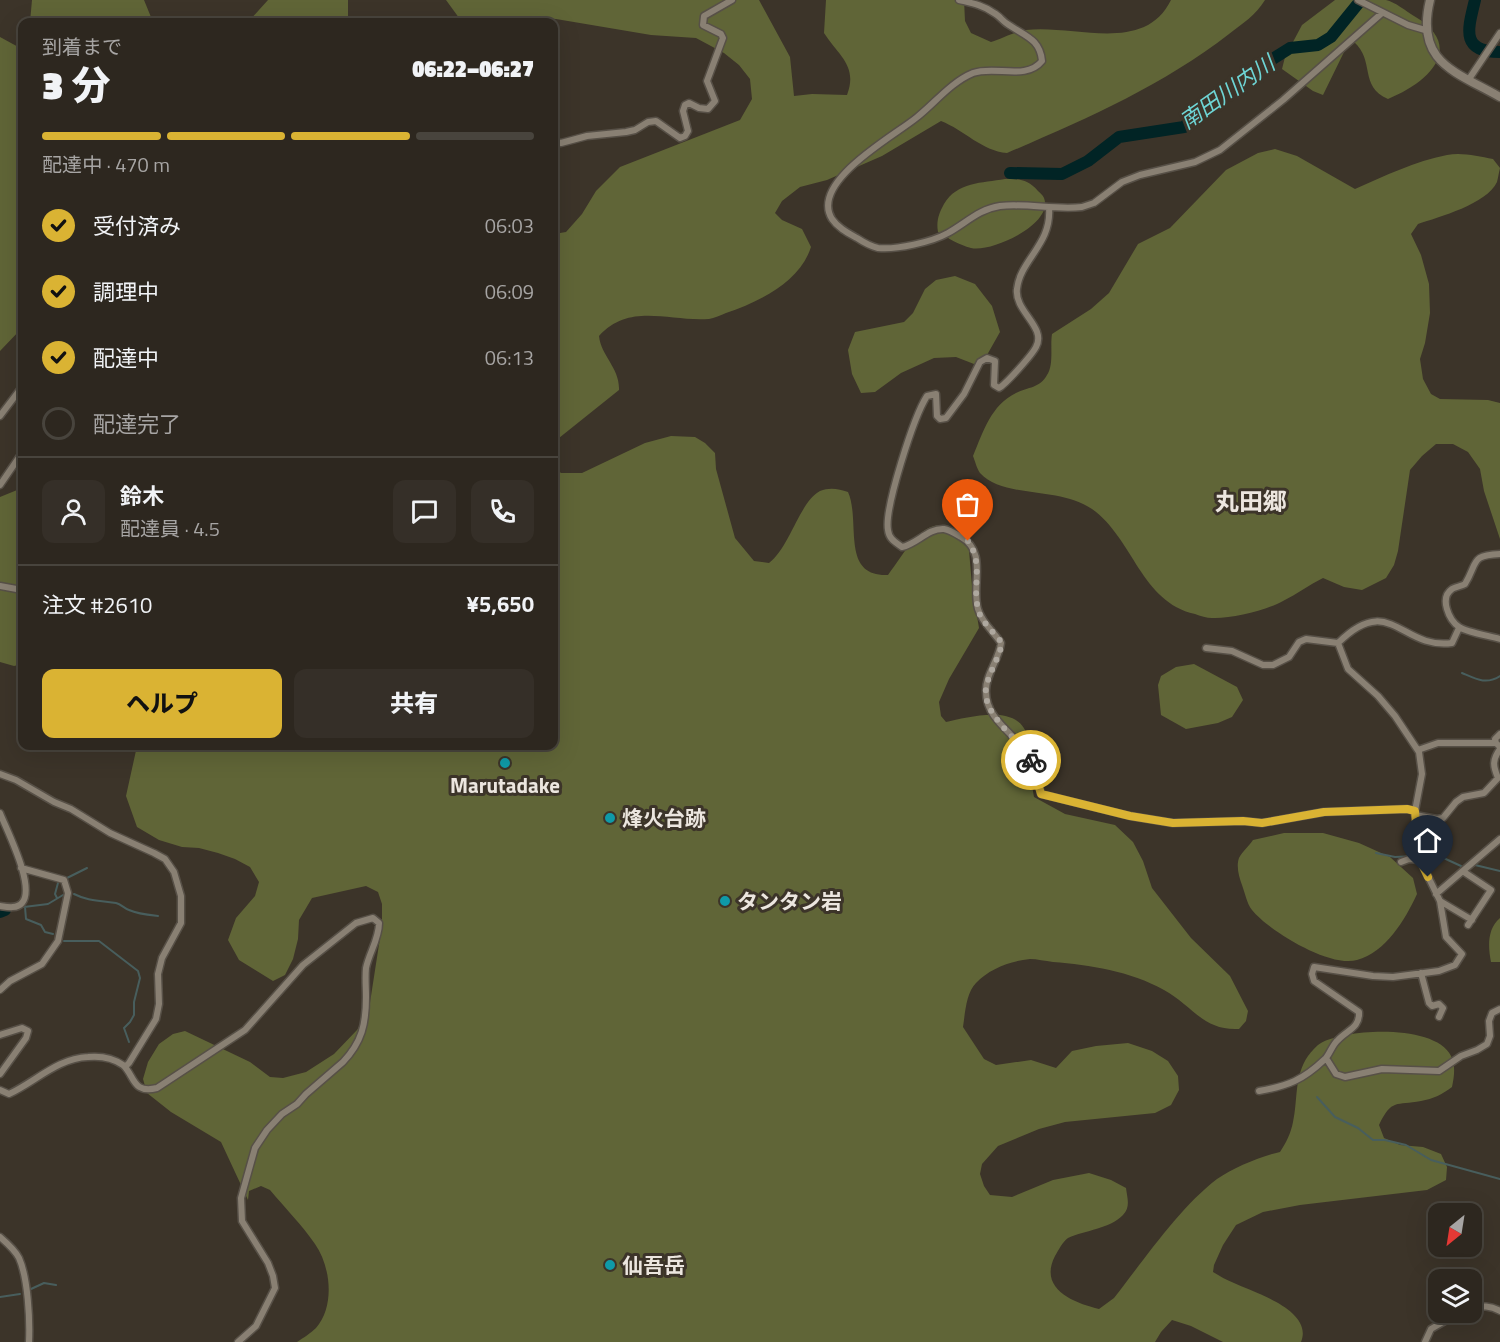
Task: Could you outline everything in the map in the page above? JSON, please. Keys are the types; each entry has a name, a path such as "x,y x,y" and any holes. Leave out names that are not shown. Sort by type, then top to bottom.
{"street":[{"path":"558,143 607,133 626,132 635,130 648,122 656,121 680,138 686,136 688,131 683,111 685,105 689,103 708,109 715,101 707,81 723,38 721,34 703,25 702,21 704,16 732,0"},
{"path":"958,0 979,4 995,13 1006,24 1035,40 1041,52 1042,61 1029,70 986,70 961,80 916,118 865,154 842,175 828,205 832,219 841,228 876,248 937,238 971,217 1000,206 1082,207 1094,203 1122,182 1140,175 1195,162 1220,150 1283,100 1382,13"},
{"path":"1358,0 1408,26 1425,30"},
{"path":"1430,0 1425,30 1431,50 1443,63 1500,98"},
{"path":"1469,79 1500,33"},
{"path":"1049,208 1049,228 1020,277 1017,287 1017,301 1035,324 1038,346 1009,381 999,388 994,385 993,380 994,361 987,358 980,362 964,394 946,418 937,416 936,394 927,396 920,407 899,473 888,510 887,529 890,538 902,547 909,546 933,531 944,529 968,541 973,548 977,560 976,601 979,612 1002,643 988,679 986,693 988,703 1004,728 1030,757 1041,794 1130,816 1173,823 1243,821 1262,823 1324,812 1407,809 1437,819 1443,818 1463,797 1484,793 1499,777 1493,767 1499,746"},
{"path":"0,416 18,392"},
{"path":"0,485 18,459"},
{"path":"1500,554 1480,557 1475,561 1466,584 1452,589 1448,594 1446,606 1448,615 1460,628 1500,639"},
{"path":"0,586 18,589"},
{"path":"1338,643 1363,624 1377,620 1390,622 1417,638 1441,644 1452,643 1460,628"},
{"path":"1206,648 1232,651 1263,665 1273,665 1289,657 1299,642 1306,639 1338,643"},
{"path":"1259,1091 1294,1084 1326,1058 1337,1040 1356,1026 1359,1012 1314,981 1312,974 1314,967 1393,977 1439,971 1455,965 1462,954 1446,937 1438,897 1419,857 1415,813 1422,774 1418,750 1378,696 1348,669 1338,643"},
{"path":"1499,746 1495,739 1500,734"},
{"path":"1418,750 1438,743 1499,746"},
{"path":"0,774 71,809 110,833 154,852 165,859 174,872 181,896 181,923 162,958 158,974 159,1004 156,1019 125,1067"},
{"path":"0,813 25,880 24,901 17,907 0,906"},
{"path":"1438,897 1500,839"},
{"path":"1401,862 1419,857"},
{"path":"0,990 10,981 42,964 58,941 68,893 64,880 21,868"},
{"path":"1438,897 1470,922 1493,887 1464,872"},
{"path":"0,1090 9,1094 49,1070 86,1057 114,1060 125,1067 133,1082 144,1089 157,1088 245,1030 293,975 356,923 363,919 373,918 379,923 379,930 367,966 366,1006 362,1036 343,1062 267,1130 255,1148 241,1198 242,1221 268,1263 275,1288 256,1326 238,1342"},
{"path":"1421,973 1429,1003 1431,1006 1439,1004 1443,1008 1439,1017"},
{"path":"1326,1058 1336,1074 1345,1077 1382,1069 1439,1071 1461,1056 1487,1044 1490,1036 1489,1020 1492,1013 1500,1009"},
{"path":"0,1035 22,1028 27,1031 26,1038 0,1074"},
{"path":"0,1237 19,1257 30,1322 29,1342"},
{"path":"1482,1306 1494,1307 1500,1311"},
{"path":"1425,1342 1431,1329 1441,1323"}],"green space":[{"path":"32,0 144,0 151,18 30,18"},
{"path":"268,0 348,0 348,18 252,18"},
{"path":"446,0 759,0 790,57 794,96 847,95 850,85 849,69 824,33 826,0 964,0 965,21 971,33 991,42 1026,30 1126,32 1144,27 1159,17 1171,0 1265,0 1244,23 1177,70 1122,101 1007,153 989,148 941,121 882,156 827,180 800,187 782,201 775,213 782,220 802,229 811,247 798,271 764,297 713,318 637,316 624,319 611,326 599,336 603,350 617,375 619,390 558,439 558,233 566,232 582,214 596,191 620,167 740,120 752,99 750,79 739,65 724,53 696,38 651,35 558,18 459,18"},
{"path":"1335,0 1386,0 1400,7 1430,28 1438,40 1440,52 1436,63 1416,84 1388,99 1373,88 1364,57 1354,42 1345,50 1323,95 1313,91 1282,69 1285,57 1302,25"},
{"path":"0,37 18,47 18,332 0,351"},
{"path":"1275,149 1297,156 1355,189 1412,165 1452,154 1493,159 1500,168 1497,182 1492,190 1483,197 1462,209 1418,224 1411,234 1421,255 1429,284 1430,313 1420,359 1423,379 1431,394 1440,399 1488,400 1500,403 1500,539 1484,491 1480,469 1468,452 1453,444 1436,444 1410,470 1398,551 1394,565 1386,578 1362,590 1344,587 1323,578 1268,608 1239,615 1208,618 1177,607 1162,597 1149,583 1118,536 1092,509 1064,497 1017,490 990,481 980,473 973,456 989,420 1000,405 1016,393 1037,385 1047,375 1051,361 1052,334 1091,309 1109,293 1138,244 1170,228 1226,170 1258,153"},
{"path":"1005,179 1027,182 1044,197 1045,208 1031,227 1006,241 980,248 962,245 938,232 938,221 944,204 956,191 979,183"},
{"path":"955,276 975,284 992,306 1000,332 987,355 974,364 956,357 934,358 901,373 875,392 861,393 852,374 848,350 855,332 904,322 913,313 925,289 936,280"},
{"path":"671,436 695,437 715,453 716,469 735,538 754,561 769,563 783,546 813,496 827,489 848,492 858,557 863,567 873,573 888,575 912,542 931,527 942,525 968,538 972,586 979,628 949,679 939,702 941,716 946,722 981,715 1006,716 1016,720 1024,728 1028,740 1034,797 1065,814 1115,825 1133,842 1143,861 1152,888 1191,938 1230,976 1248,1011 1246,1021 1239,1029 1227,1029 1198,1016 1174,996 1138,978 1095,967 1033,959 1000,966 981,978 973,987 966,1004 963,1027 984,1059 996,1065 1031,1060 1056,1068 1072,1051 1128,1043 1152,1051 1168,1061 1178,1076 1179,1090 1171,1105 1155,1113 1065,1122 1039,1129 998,1146 982,1164 980,1174 990,1195 1012,1197 1053,1180 1089,1173 1126,1188 1128,1205 1123,1215 1111,1223 1064,1241 1051,1268 1051,1277 1061,1293 1079,1303 1099,1309 1114,1298 1162,1235 1203,1191 1231,1171 1256,1159 1280,1152 1288,1138 1295,1114 1300,1072 1308,1056 1321,1043 1350,1034 1390,1032 1410,1034 1428,1038 1442,1046 1451,1056 1454,1068 1452,1087 1430,1099 1391,1107 1379,1125 1384,1138 1400,1145 1423,1147 1441,1154 1447,1167 1446,1180 1427,1190 1300,1205 1263,1212 1236,1225 1223,1245 1213,1272 1228,1281 1267,1297 1291,1312 1299,1321 1303,1331 1301,1342 1223,1342 1191,1326 1172,1320 1155,1342 297,1342 316,1328 326,1309 329,1286 325,1264 315,1244 270,1190 261,1186 249,1191 248,1200 221,1142 171,1112 147,1093 143,1079 148,1062 159,1044 173,1034 185,1031 250,1062 270,1077 283,1078 306,1072 334,1054 357,1030 369,1009 382,925 382,904 378,892 366,886 312,898 299,920 298,939 293,959 285,975 273,981 239,960 228,940 236,918 255,896 259,882 250,867 235,859 199,848 182,847 159,840 137,827 126,796 136,750 558,750 558,470 561,473 582,473 645,443"},
{"path":"18,490 18,665 14,666 0,662 0,497"},
{"path":"1194,664 1237,687 1243,700 1232,717 1218,723 1186,729 1161,715 1158,685 1161,676 1176,667"},
{"path":"1284,833 1323,833 1359,843 1390,857 1413,878 1417,894 1412,904 1393,934 1377,950 1357,960 1332,959 1286,937 1260,919 1252,910 1247,902 1239,875 1239,858 1253,840"},
{"path":"1500,918 1500,962 1491,962 1489,944 1491,933"}],"waterway":[{"name":"南田川内川","path":"1010,173 1062,174 1088,161 1119,137 1184,127 1213,97 1290,48 1318,45 1331,37 1361,0"},
{"name":"南田川内川","path":"1475,0 1470,20 1470,37 1478,48 1500,52"},
{"path":"1462,673 1486,681 1500,676"},
{"path":"1376,853 1395,857 1437,855 1461,866"},
{"path":"1475,865 1500,871"},
{"path":"67,878 87,868"},
{"path":"57,898 55,894 58,883"},
{"path":"74,894 90,900 120,904 136,912 158,916"},
{"path":"24,907 48,904 63,895"},
{"path":"25,907 26,919 41,925 45,932 53,934"},
{"path":"0,912 5,910"},
{"path":"64,941 99,941 138,971 140,978 134,1002 134,1015 124,1028 129,1042"},
{"path":"1317,1097 1335,1117 1358,1128 1373,1140 1406,1145 1431,1160 1500,1179"},
{"path":"31,1289 44,1283 56,1285"},
{"path":"0,1297 20,1294"}],"way so far":[{"path":"968,541 977,560 976,601 979,612 1002,643 988,679 986,693 988,703 1004,728 1024,748 1031,760"}],"place":[{"name":"Marutadake","path":"505,763"},
{"name":"烽火台跡","path":"610,818"},
{"name":"タンタン岩","path":"725,901"},
{"name":"仙吾岳","path":"610,1265"}],"district":[{"name":"丸田郷","path":"1251,501"}],"route":[{"path":"1031,760 1041,794 1130,816 1173,823 1243,821 1262,823 1324,812 1407,809 1415,811 1419,858 1428,877"}]}
